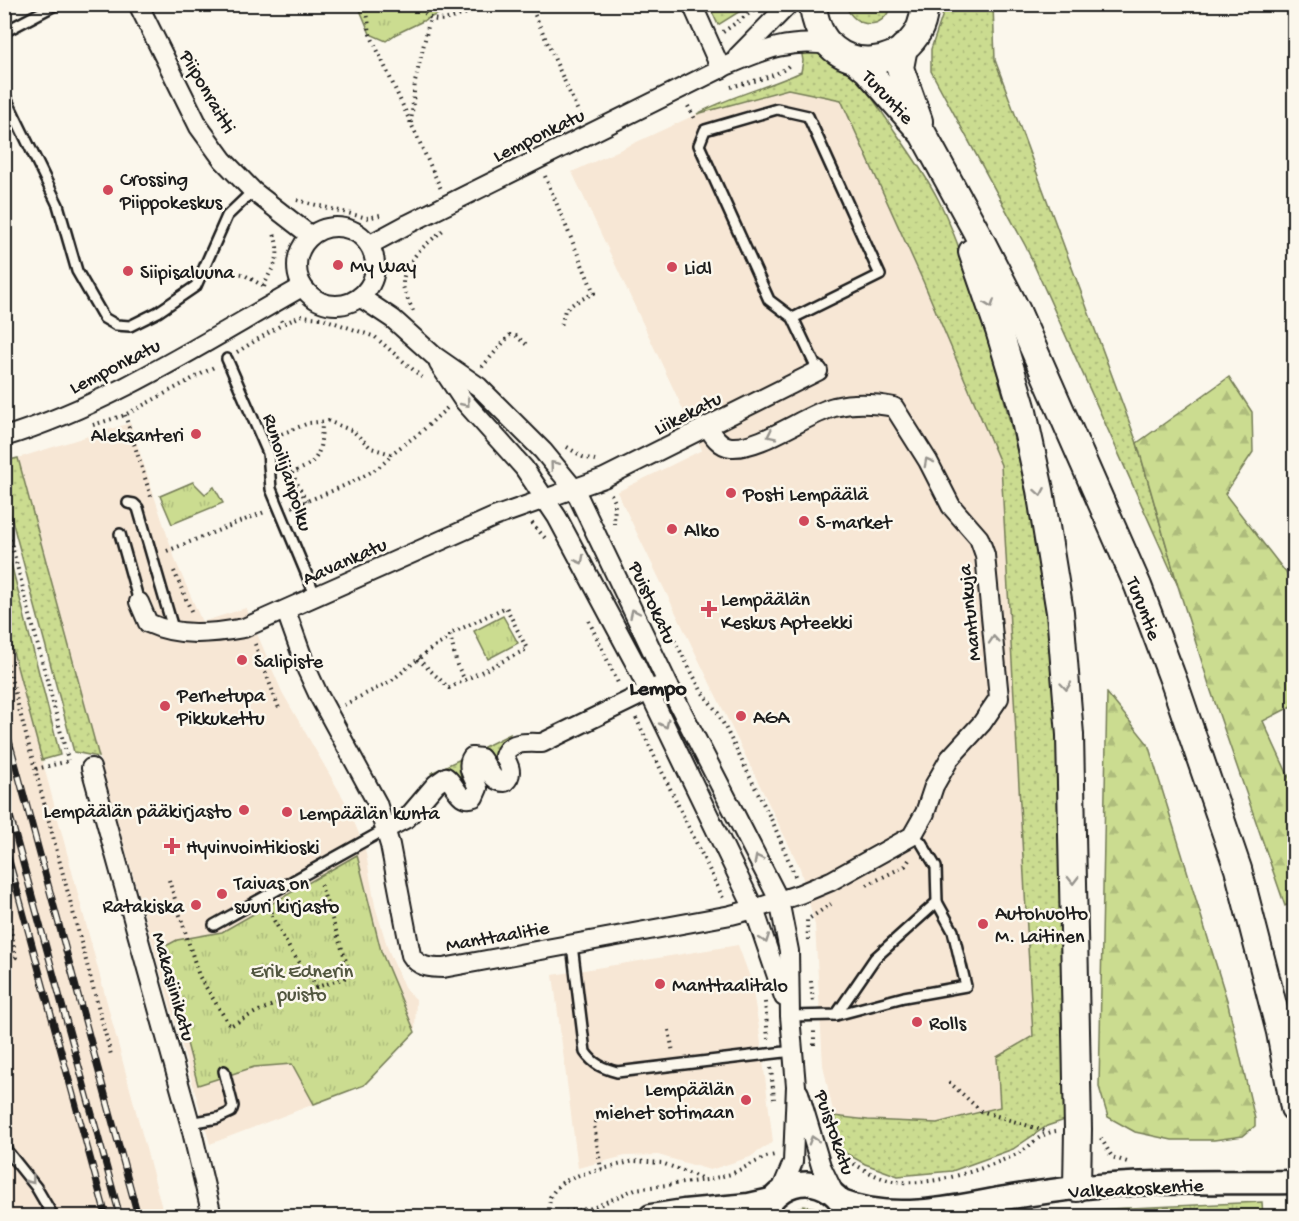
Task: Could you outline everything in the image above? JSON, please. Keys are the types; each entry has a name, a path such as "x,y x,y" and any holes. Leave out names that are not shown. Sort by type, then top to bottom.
{"main road":[{"path":"813,4 814,19 829,45"},
{"path":"855,60 884,59 904,47 914,37 922,21 924,4"},
{"name":"Turuntie","path":"829,45 867,70 923,134"},
{"name":"Turuntie","path":"904,47 900,68 923,134 1017,311 1115,533 1174,682 1238,869 1280,1032 1294,1108"},
{"path":"943,170 995,320 1022,407 1040,490 1060,612 1070,735 1078,1129 1077,1188"}],"street":[{"name":"Piiponraitti","path":"138,4 199,127 224,160 253,191 311,236"},
{"path":"692,4 709,42 724,67"},
{"name":"Lemponkatu","path":"724,67 747,48 789,4"},
{"name":"Lemponkatu","path":"369,245 724,67 789,43 810,42 829,45"},
{"path":"342,228 360,235 369,245 374,255 373,279 368,289 349,304 329,304 311,297 302,287 297,265 303,244 322,229 342,228"},
{"name":"Lemponkatu","path":"4,436 68,414 125,387 302,287"},
{"name":"Puistokatu","path":"360,297 393,319 433,355 479,387 543,451 575,490 667,682 779,900 789,951 790,1016 796,1086 794,1154 788,1175 771,1202"},
{"name":"Puistokatu","path":"433,355 463,400 524,468 557,517 648,691 754,909 790,1016"},
{"name":"Liikekatu","path":"575,490 604,478 818,371"},
{"name":"Mantunkuja","path":"708,426 713,437 728,447 750,445 833,408 855,403 894,407 928,461 951,506 979,538 985,555 999,698 982,723 950,758 934,786 916,839"},
{"name":"Aavankatu","path":"139,602 148,623 174,632 200,633 244,628 519,507 575,490"},
{"name":"Manttaalitie","path":"286,611 307,670 327,713 373,794 386,829 411,955 419,964 443,968 731,915 779,900"},
{"path":"386,829 407,818 446,777 450,778 463,798 474,797 478,788 468,765 472,757 481,758 493,778 505,782 510,774 510,767 504,756 508,749 523,742 542,743 667,682"},
{"name":"Makasiinikatu","path":"92,768 190,1123 212,1216"},
{"path":"779,900 831,881 916,839"},
{"name":"Puistokatu","path":"796,1086 817,1152 842,1204"},
{"name":"Valkeakoskentie","path":"771,1202 789,1186 808,1183 826,1188 842,1204 880,1214 934,1213 1077,1188 1154,1184 1294,1182"},
{"path":"651,1216 771,1202"}],"lane":[{"path":"4,32 57,4"},
{"path":"4,94 57,205 78,271 104,318 116,325 130,326 182,298 196,286 227,216 253,191"},
{"path":"793,318 880,274 808,116 777,109 705,130 699,144 769,300 793,318 818,371"},
{"name":"Runoilijanpolku","path":"227,359 270,460 271,489 315,597"},
{"path":"128,503 138,508 174,632"},
{"path":"120,534 139,602"},
{"path":"214,925 386,829"},
{"path":"790,1016 836,1015 904,997 966,986 953,931 937,902 936,867 916,839"},
{"path":"836,1015 875,958 937,902"},
{"path":"572,945 585,1052 591,1061 601,1068 617,1072 793,1052"},
{"path":"190,1123 218,1118 231,1112 233,1106 224,1071"},
{"path":"4,1147 36,1187 53,1216"}],"path":[{"path":"366,4 370,34 441,189"},
{"path":"420,6 430,18 440,20 469,12 486,4"},
{"path":"530,4 581,118 591,114"},
{"path":"709,42 761,4"},
{"path":"411,124 415,82 430,18"},
{"path":"545,175 594,293 565,310 561,326"},
{"path":"431,195 450,184"},
{"path":"263,286 277,263 278,246 272,227 296,200 367,218 388,214"},
{"path":"204,270 214,269 243,274 263,286 283,324 301,316 321,318 375,337 425,379"},
{"path":"477,372 510,335 516,336 526,345"},
{"path":"167,551 306,501 369,474 385,464 391,454 421,432 450,406 445,400"},
{"path":"263,442 309,423 328,421 353,431 371,448 391,454"},
{"path":"269,477 292,473 312,464 318,456 322,422"},
{"path":"292,473 306,501"},
{"path":"519,507 547,540"},
{"path":"4,516 68,760 36,769"},
{"path":"327,713 391,681 418,659 432,648 445,641 450,634 506,607 527,649 449,688 418,659"},
{"path":"586,616 731,915"},
{"path":"450,634 457,665 465,680"},
{"path":"255,644 280,711"},
{"path":"4,652 111,1055"},
{"path":"864,887 905,866 916,839"},
{"path":"169,880 199,976 230,1026 256,1012 351,976 320,883"},
{"path":"4,892 16,957 4,966"},
{"path":"808,947 807,920 833,903"},
{"path":"270,913 291,951 317,987"},
{"path":"810,974 814,1016"},
{"path":"764,998 775,1107"},
{"path":"669,1030 675,1065"},
{"path":"949,1082 981,1111 1048,1132"},
{"path":"599,1110 594,1125 601,1169"},
{"path":"817,1152 831,1152 864,1171 900,1182 934,1180 971,1171 1020,1153 1036,1138 1048,1132 1078,1129 1095,1130 1112,1157 1131,1163"},
{"path":"536,1216 593,1208 635,1189 706,1180 731,1174 766,1157 781,1153 794,1154"},
{"path":"549,1209 550,1197 556,1188 579,1175 634,1161 662,1163 706,1180"}],"shaded area":[{"path":"788,89 841,100 923,281 1001,465 1033,1036 997,1057 1000,1107 937,1123 834,1116 823,1065 815,925 800,868 617,492 702,450 572,172 697,114"},
{"path":"130,423 176,562 202,622 246,608 282,692 346,803 365,848 375,906 388,949 405,989 416,999 415,1032 364,1085 210,1144 99,757 18,458"},
{"path":"4,621 35,733 164,1216 5,1216"},
{"path":"738,945 751,980 773,1142 750,1157 710,1170 658,1155 625,1156 578,1168 553,975"}],"green space":[{"path":"358,5 445,5 446,10 386,41 370,34"},
{"path":"709,5 750,5 718,25"},
{"path":"845,5 891,5 882,19 869,24 855,19"},
{"path":"946,5 993,5 995,60 1137,443 1178,586 1026,247 931,71 931,49"},
{"path":"801,49 833,60 857,79 918,165 947,218 968,276 1010,423 1033,526 1044,596 1060,796 1065,1120 1047,1126 1013,1149 952,1171 898,1176 865,1164 842,1151 834,1116 937,1123 1000,1107 997,1057 1033,1036 1001,465 923,281 841,100 788,89 697,114 801,72 803,61"},
{"path":"1229,377 1252,412 1253,452 1225,494 1294,583 1294,705 1263,721 1294,788 1294,901 1285,906 1211,691 1137,443"},
{"path":"18,458 99,757 74,752 5,494 5,461"},
{"path":"193,482 205,494 214,487 223,503 172,524 160,496"},
{"path":"5,540 60,755 42,760 5,622"},
{"path":"503,616 518,643 488,659 474,631"},
{"path":"1107,693 1148,744 1227,1000 1255,1119 1255,1126 1243,1136 1214,1140 1172,1140 1135,1132 1108,1117 1099,1087"},
{"path":"510,734 503,751 489,762 476,751"},
{"path":"465,757 465,774 456,778 433,777 431,773"},
{"name":"Erik Ednerin puisto","path":"357,855 381,951 415,1032 364,1085 314,1104 292,1064 254,1067 198,1085 162,948 177,940 222,932"},
{"path":"1262,1202 1263,1216 1014,1216 1064,1211"},
{"path":"803,1206 817,1208 825,1216 787,1216"}],"railway":[{"path":"4,722 138,1216"},
{"path":"4,794 120,1216"},
{"path":"4,842 106,1216"}],"place":[{"name":"Crossing Piippokeskus","path":"108,190"},
{"name":"My Way","path":"338,265"},
{"name":"Lidl","path":"672,267"},
{"name":"Siipisaluuna","path":"128,271"},
{"name":"Aleksanteri","path":"196,434"},
{"name":"Posti Lempäälä","path":"731,493"},
{"name":"S-market","path":"804,521"},
{"name":"Alko","path":"672,529"},
{"name":"Lempäälän Keskus Apteekki","path":"709,609"},
{"name":"Salipiste","path":"242,660"},
{"name":"Perhetupa Pikkukettu","path":"165,706"},
{"name":"AGA","path":"741,716"},
{"name":"Lempäälän pääkirjasto","path":"244,810"},
{"name":"Lempäälän kunta","path":"287,812"},
{"name":"Hyvinvointikioski","path":"172,846"},
{"name":"Taivas on suuri kirjasto","path":"222,894"},
{"name":"Ratakiska","path":"196,905"},
{"name":"Autohuolto M. Laitinen","path":"983,924"},
{"name":"Manttaalitalo","path":"660,984"},
{"name":"Rolls","path":"917,1022"},
{"name":"Lempäälän miehet sotimaan","path":"746,1100"}],"district":[{"name":"Lempo","path":"658,686"}]}
